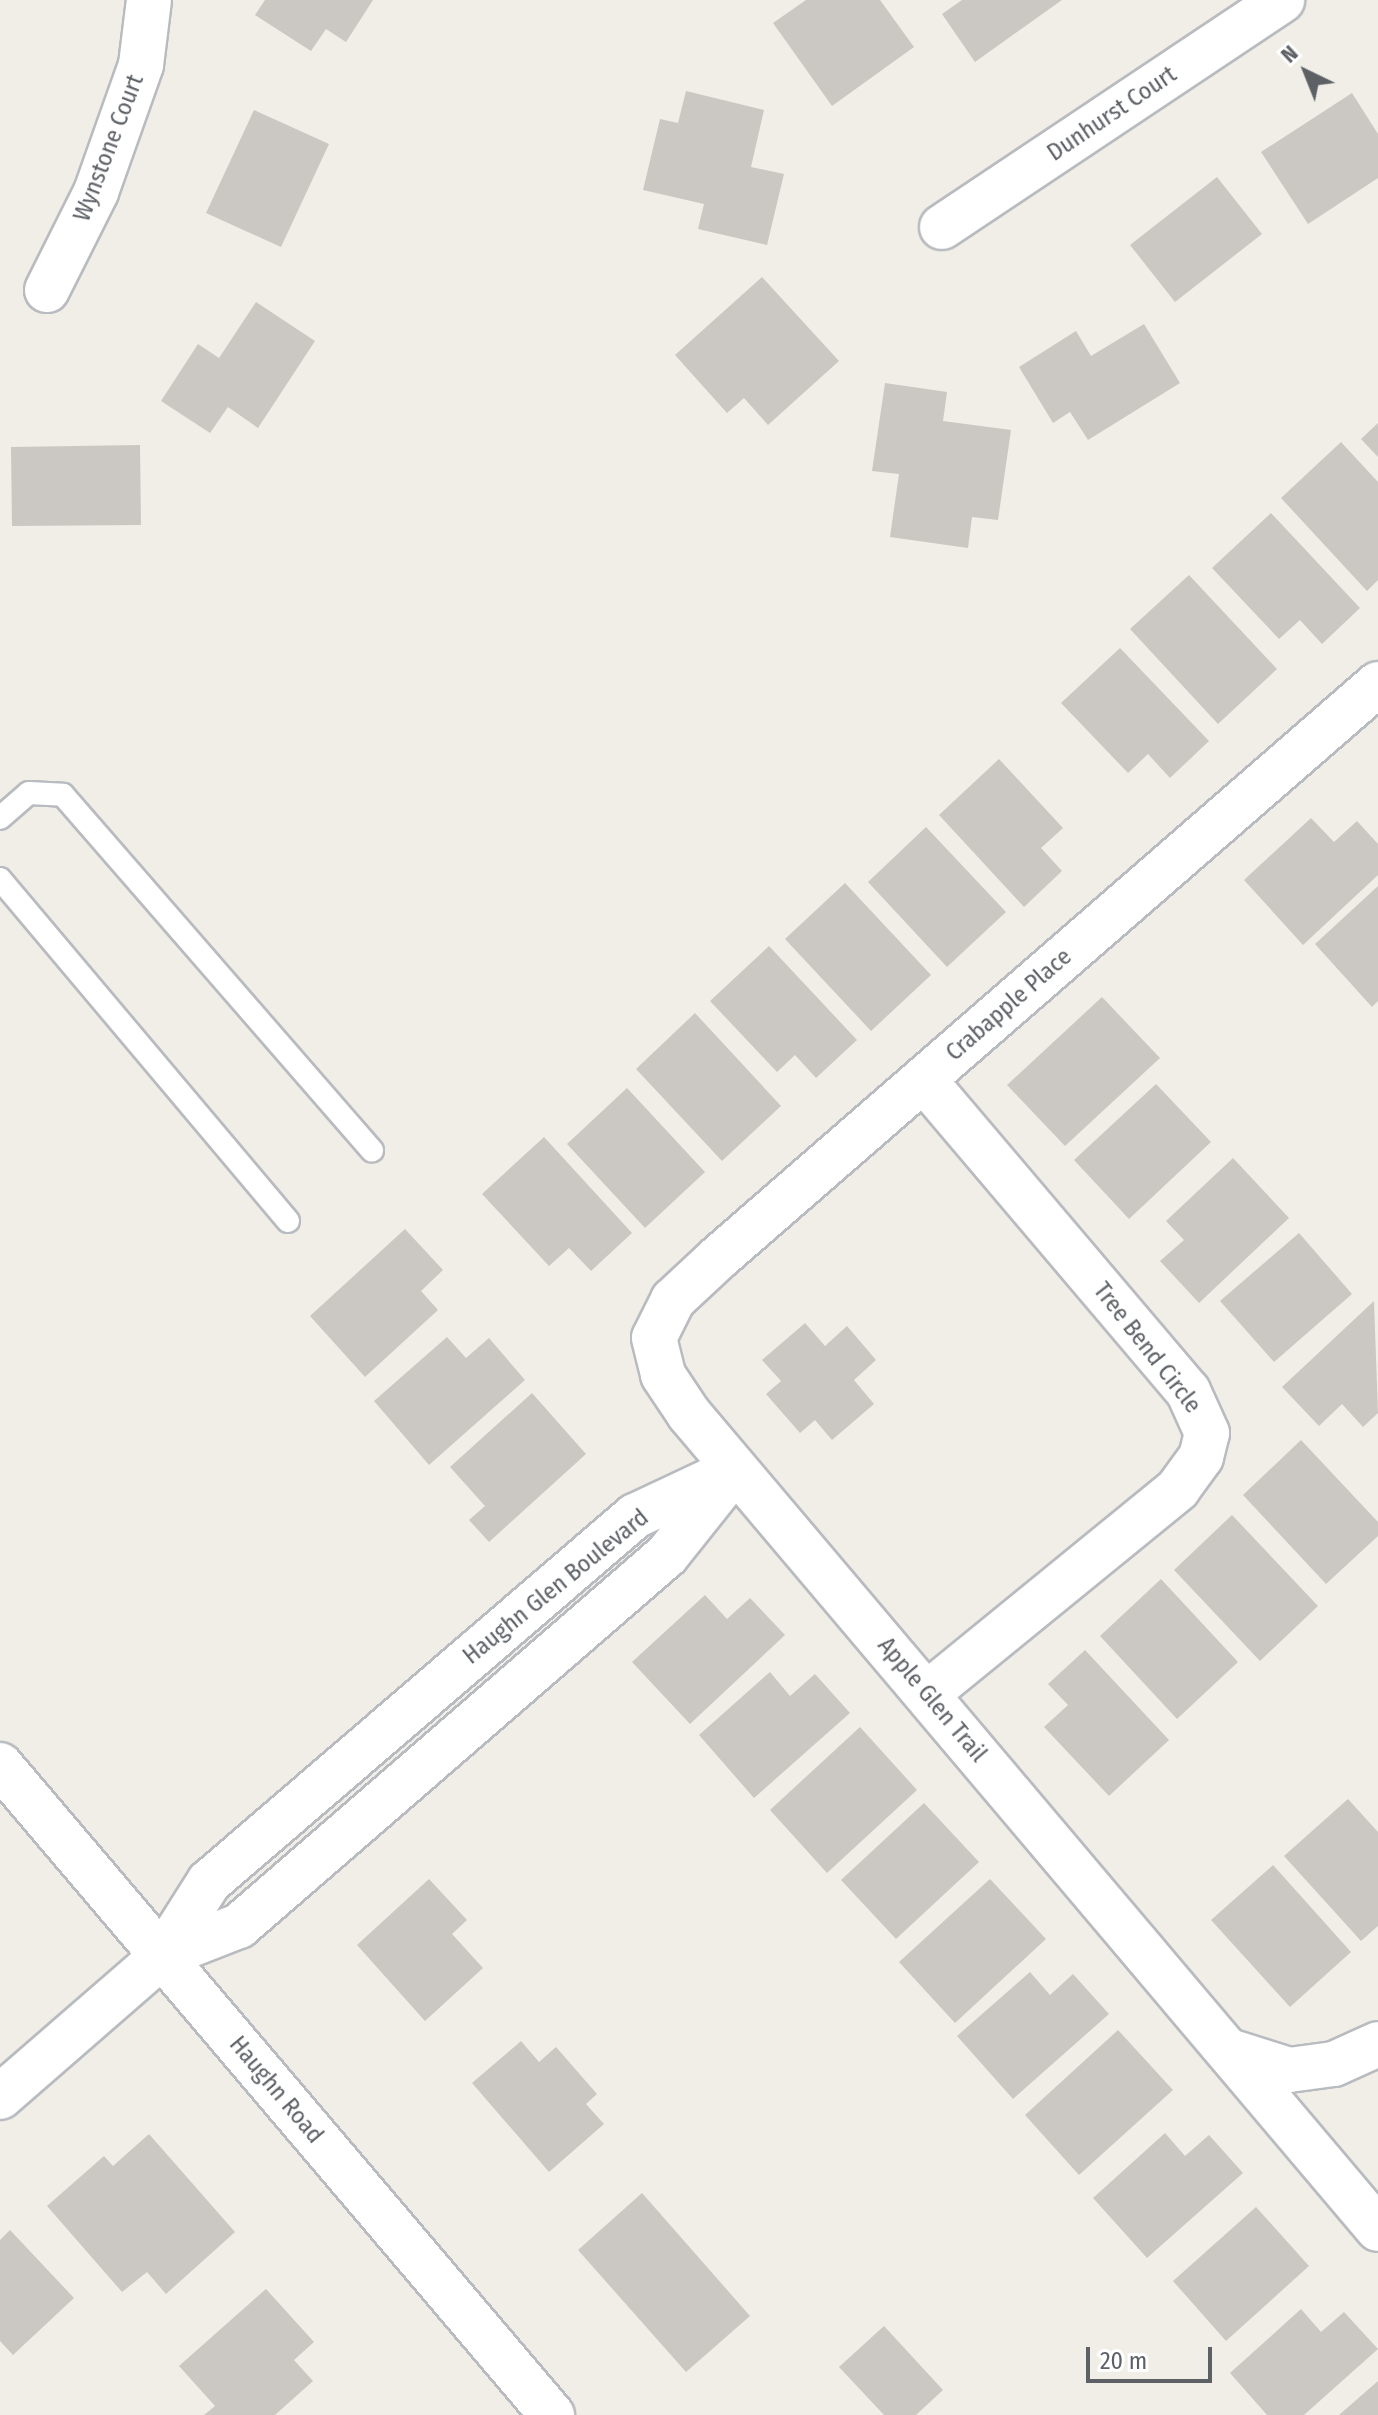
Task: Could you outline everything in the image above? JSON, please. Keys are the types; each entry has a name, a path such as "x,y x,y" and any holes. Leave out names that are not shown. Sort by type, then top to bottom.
{"street":[{"name":"Wynstone Court","path":"47,290 96,192 141,65 149,0"},
{"name":"Dunhurst Court","path":"942,227 1282,0"},
{"name":"Crabapple Place","path":"654,1338 673,1300 1376,691"},
{"name":"Tree Bend Circle","path":"924,1080 1188,1391 1207,1433 1201,1457 1178,1489 927,1694"},
{"name":"Apple Glen Trail","path":"654,1338 663,1375 735,1469 1378,2229"},
{"name":"Haughn Glen Boulevard","path":"162,1956 209,1882 635,1516 735,1469"},
{"name":"Haughn Glen Boulevard","path":"162,1956 239,1926 667,1555 735,1469"},
{"name":"Haughn Road","path":"0,1765 552,2415"},
{"path":"0,2097 162,1956"},
{"path":"1229,2051 1289,2070 1334,2064 1378,2044"}],"lane":[{"path":"0,818 29,793 63,795 372,1150"},
{"path":"0,879 288,1221"},
{"path":"404,1715 438,1754"},
{"path":"292,1811 326,1851"}],"building":[{"path":"265,0 373,0 346,42 326,29 311,51 255,15"},
{"path":"806,0 880,0 914,47 832,106 773,23"},
{"path":"962,0 1062,0 975,62 942,14"},
{"path":"686,91 764,110 751,167 784,174 767,245 698,229 704,204 643,190 660,119 678,123"},
{"path":"1352,93 1378,134 1378,178 1308,224 1261,152"},
{"path":"254,110 329,144 281,247 206,213"},
{"path":"1217,177 1262,234 1175,302 1130,245"},
{"path":"762,277 839,361 768,425 744,398 727,413 675,355"},
{"path":"256,302 315,341 258,428 228,407 210,433 161,401 198,344 219,358"},
{"path":"1144,324 1180,383 1088,440 1070,412 1053,423 1019,367 1076,331 1091,356"},
{"path":"885,383 947,392 943,421 1011,430 998,520 972,517 968,548 890,537 899,474 872,471"},
{"path":"1378,423 1378,457 1361,439"},
{"path":"1341,442 1378,482 1378,580 1367,591 1281,498"},
{"path":"140,445 141,525 12,526 11,447"},
{"path":"1271,513 1360,608 1322,644 1300,620 1279,639 1212,568"},
{"path":"1189,575 1277,669 1218,724 1130,629"},
{"path":"1120,648 1209,741 1170,778 1148,754 1128,773 1061,703"},
{"path":"999,759 1063,828 1041,848 1062,871 1024,907 939,815"},
{"path":"1311,818 1334,842 1357,821 1378,844 1378,875 1303,945 1244,880"},
{"path":"926,827 1006,912 947,967 868,882"},
{"path":"845,883 931,975 871,1031 785,939"},
{"path":"1378,886 1378,1001 1372,1007 1315,944"},
{"path":"769,946 857,1040 816,1078 795,1055 777,1072 710,1001"},
{"path":"1102,997 1160,1058 1065,1146 1007,1085"},
{"path":"695,1013 781,1106 722,1161 636,1069"},
{"path":"1156,1084 1211,1142 1129,1219 1074,1160"},
{"path":"627,1088 705,1172 645,1228 567,1144"},
{"path":"544,1137 632,1233 591,1271 569,1248 549,1266 482,1194"},
{"path":"1233,1158 1289,1218 1199,1303 1160,1261 1184,1240 1166,1221"},
{"path":"405,1229 443,1270 421,1291 438,1310 365,1377 310,1316"},
{"path":"1299,1233 1352,1294 1274,1362 1220,1301"},
{"path":"1374,1301 1378,1413 1363,1427 1342,1404 1319,1426 1282,1387"},
{"path":"805,1323 825,1346 847,1326 876,1360 854,1380 874,1404 832,1440 815,1420 800,1433 766,1394 781,1381 762,1360"},
{"path":"447,1337 466,1358 489,1338 525,1380 429,1465 374,1401"},
{"path":"532,1393 586,1454 489,1542 469,1520 485,1506 450,1467"},
{"path":"1301,1440 1378,1522 1378,1536 1326,1584 1243,1495"},
{"path":"1232,1515 1318,1606 1260,1661 1174,1570"},
{"path":"1161,1579 1238,1662 1177,1719 1100,1636"},
{"path":"705,1595 727,1619 750,1598 785,1635 690,1724 632,1662"},
{"path":"1085,1650 1169,1740 1109,1796 1044,1727 1068,1705 1048,1684"},
{"path":"770,1672 790,1696 815,1674 850,1713 754,1798 699,1735"},
{"path":"860,1727 917,1790 827,1873 770,1810"},
{"path":"1348,1799 1378,1832 1378,1926 1361,1941 1284,1856"},
{"path":"924,1803 979,1862 896,1939 841,1880"},
{"path":"1273,1865 1351,1952 1290,2007 1211,1920"},
{"path":"429,1879 467,1920 452,1934 483,1968 425,2021 357,1945"},
{"path":"990,1879 1046,1939 955,2023 899,1962"},
{"path":"1030,1972 1050,1995 1073,1974 1109,2014 1013,2099 957,2036"},
{"path":"1118,2030 1173,2090 1079,2175 1025,2115"},
{"path":"521,2041 539,2062 556,2047 597,2094 586,2104 604,2124 549,2172 472,2083"},
{"path":"1165,2133 1185,2156 1209,2135 1243,2173 1147,2258 1093,2198"},
{"path":"149,2134 235,2232 166,2294 147,2272 122,2292 47,2206 104,2156 113,2166"},
{"path":"642,2193 750,2316 686,2372 578,2250"},
{"path":"1256,2207 1309,2266 1226,2341 1173,2281"},
{"path":"10,2230 74,2298 13,2355 0,2341 0,2240"},
{"path":"266,2289 314,2342 294,2360 313,2381 275,2415 204,2415 215,2406 179,2366"},
{"path":"1301,2309 1321,2332 1344,2312 1378,2349 1304,2415 1267,2415 1230,2373"},
{"path":"884,2326 943,2390 916,2415 884,2415 839,2367"},
{"path":"1378,2381 1378,2415 1339,2415"}]}
